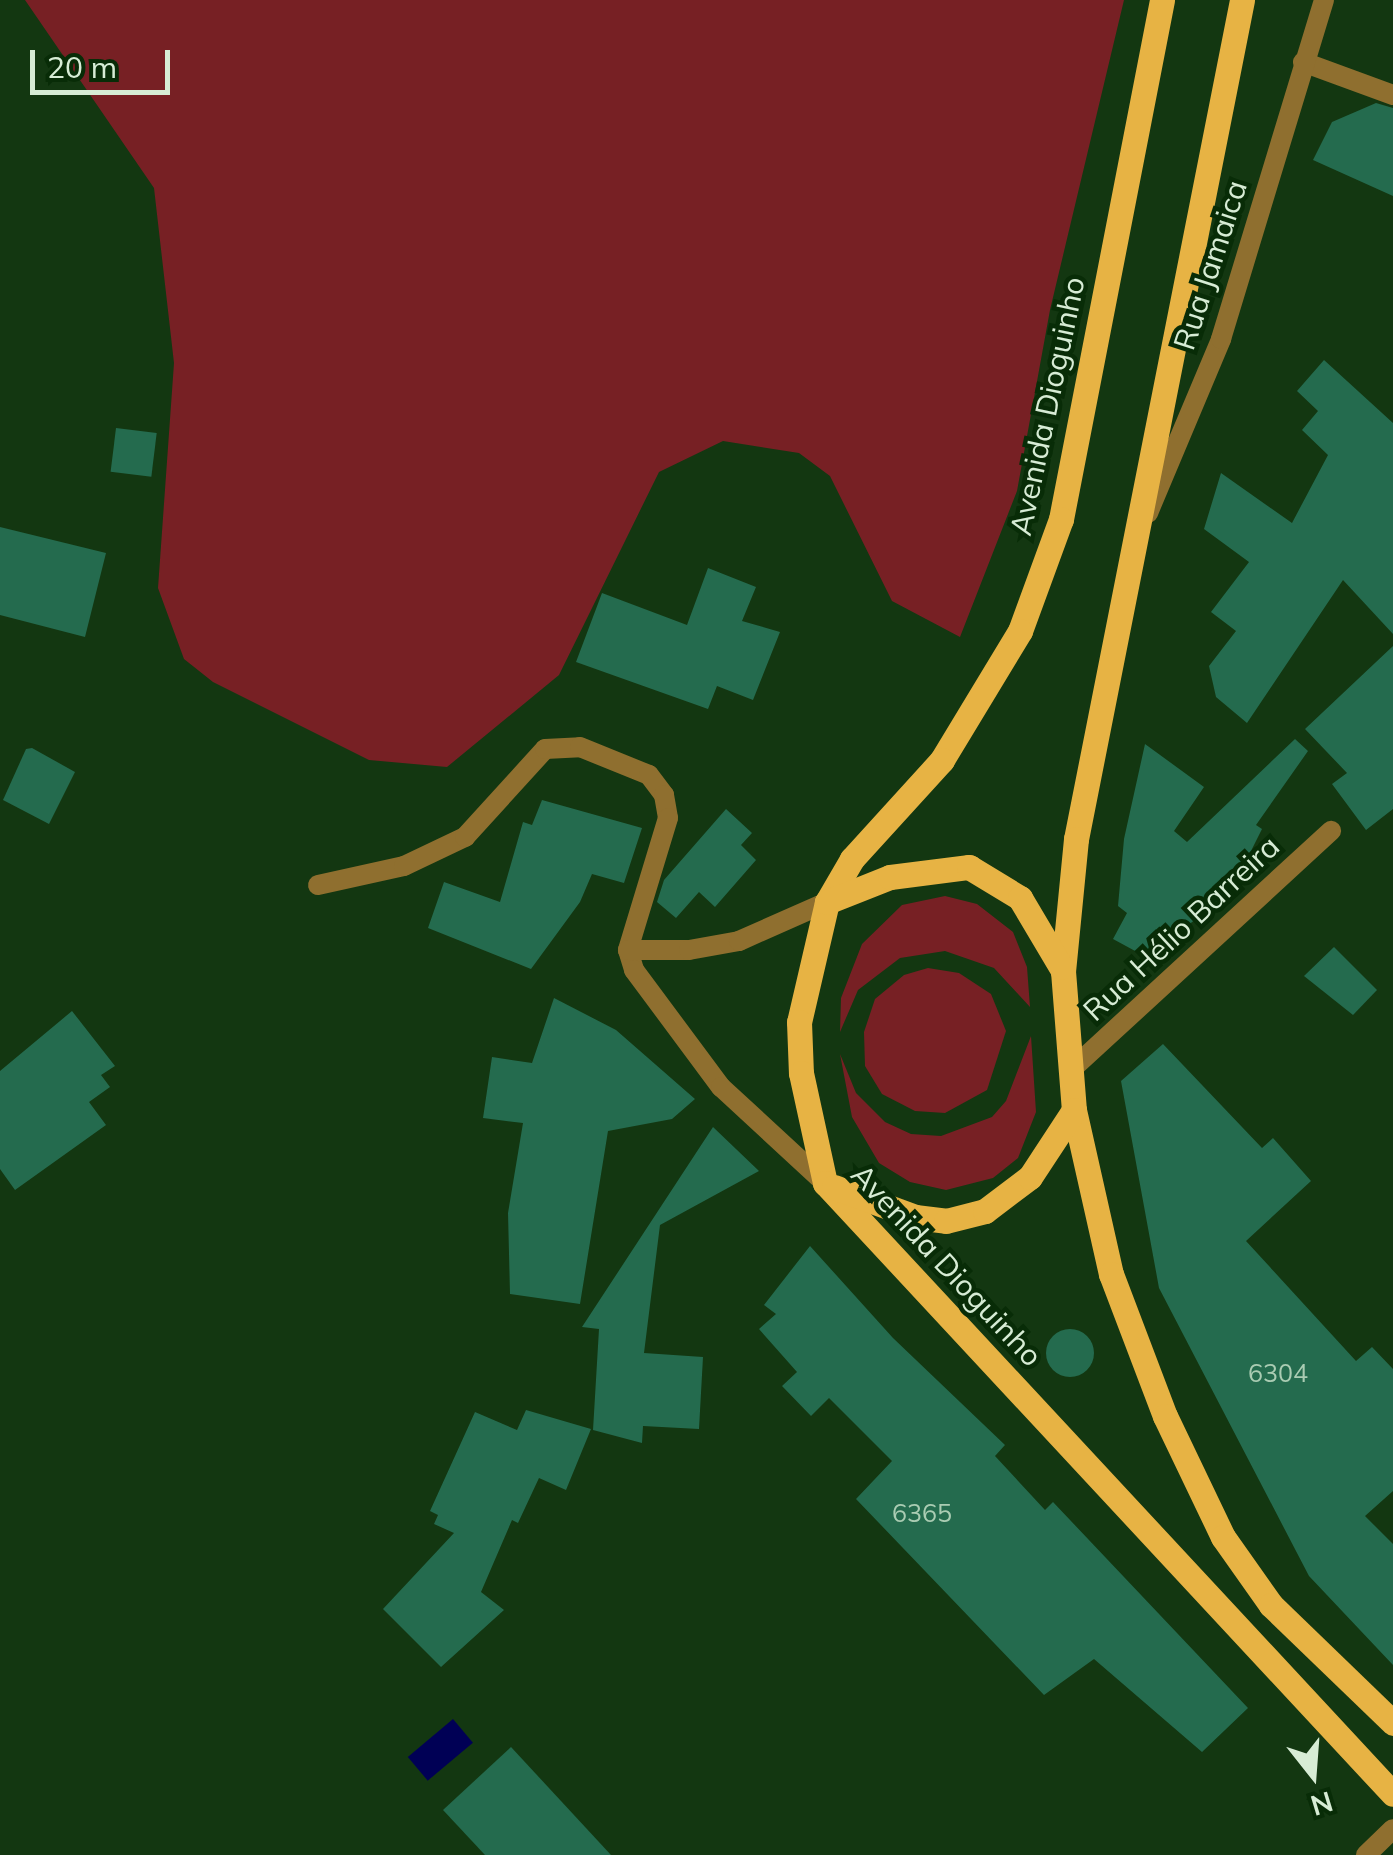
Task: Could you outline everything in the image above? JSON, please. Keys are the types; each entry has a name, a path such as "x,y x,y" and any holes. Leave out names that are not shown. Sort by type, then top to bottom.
{"main road":[{"name":"Avenida Dioguinho","path":"1162,0 1061,519 1027,612 942,760 852,860 827,902 799,1022 801,1072 825,1183 1393,1794"},
{"path":"1242,0 1076,839 1064,971 1074,1110 1110,1274 1165,1416 1222,1536 1281,1616 1393,1724"},
{"path":"827,902 890,877 968,867 1020,898 1064,971"},
{"path":"825,1183 914,1218 946,1220 985,1211 1030,1177 1074,1110"}],"street":[{"name":"Rua Jamaica","path":"1137,541 1221,339 1324,0"},
{"path":"1303,62 1393,95"},
{"path":"318,885 404,866 466,837 544,749 580,747 649,775 664,795 668,818 628,950 645,994 721,1087 825,1183"},
{"name":"Rua Hélio Barreira","path":"1072,1070 1332,831"},
{"path":"628,950 689,950 739,941 827,902"},
{"path":"1366,1855 1393,1830"}],"shaded area":[{"path":"25,0 1124,0 1050,310 1017,491 960,637 892,601 830,476 799,453 723,441 659,472 559,675 447,767 369,760 213,682 184,659 158,588 174,363 154,188"},
{"path":"945,896 977,904 1013,932 1027,967 1030,1007 994,968 945,951 900,958 858,990 840,1032 841,998 862,944 902,905"},
{"path":"928,968 959,973 991,994 1006,1031 987,1090 945,1113 915,1111 882,1094 865,1066 864,1032 875,999 904,975"},
{"path":"1031,1036 1036,1112 1018,1158 993,1178 946,1190 910,1182 879,1163 852,1117 840,1054 856,1093 885,1122 911,1134 941,1136 992,1117 1006,1101"},
{"path":"453,1719 473,1743 428,1781 408,1757"}],"building":[{"path":"1376,103 1393,108 1393,196 1313,160 1332,122"},
{"path":"1324,360 1393,423 1393,634 1343,580 1247,723 1216,697 1209,666 1236,631 1211,612 1249,562 1204,529 1221,473 1292,523 1328,455 1302,430 1318,411 1297,391"},
{"path":"116,428 157,433 151,477 111,472"},
{"path":"0,527 106,553 85,637 0,615"},
{"path":"708,568 756,587 742,621 780,632 753,700 717,686 708,709 576,662 602,593 687,625"},
{"path":"1393,646 1393,809 1366,830 1332,784 1347,773 1305,729"},
{"path":"1295,739 1308,751 1256,825 1262,829 1231,891 1157,950 1137,952 1113,939 1127,913 1118,906 1124,839 1145,744 1204,787 1174,831 1187,842"},
{"path":"32,748 75,772 49,824 3,800 26,749"},
{"path":"542,800 642,828 624,883 592,874 580,902 531,969 428,928 444,882 500,902 523,822 532,825"},
{"path":"726,809 752,833 741,845 756,860 715,907 699,892 676,918 657,902 664,880"},
{"path":"1334,947 1377,990 1353,1015 1304,976"},
{"path":"554,998 616,1030 695,1099 672,1119 608,1131 580,1304 510,1294 508,1213 523,1123 483,1118 492,1057 532,1063"},
{"path":"72,1011 115,1066 101,1075 110,1087 89,1102 106,1125 15,1190 0,1169 0,1071"},
{"path":"1163,1044 1262,1148 1273,1138 1311,1181 1246,1241 1356,1361 1372,1347 1393,1369 1393,1491 1365,1516 1393,1544 1393,1665 1309,1576 1159,1288 1121,1081"},
{"path":"713,1127 759,1171 660,1225 644,1353 703,1357 699,1429 643,1426 642,1443 593,1430 599,1329 582,1327"},
{"path":"810,1246 893,1338 1005,1445 995,1456 1045,1510 1053,1502 1248,1708 1202,1752 1094,1659 1044,1695 856,1499 892,1461 829,1398 811,1416 782,1386 797,1372 759,1329 776,1314 764,1305"},
{"path":"1070,1329 1087,1336 1094,1353 1087,1370 1070,1377 1053,1370 1046,1353 1053,1336"},
{"path":"526,1410 591,1429 566,1490 539,1478 518,1523 512,1520 481,1592 504,1610 441,1667 383,1609 454,1533 434,1524 438,1515 430,1511 475,1412 517,1430"},
{"path":"511,1747 611,1855 485,1855 443,1810"}]}
